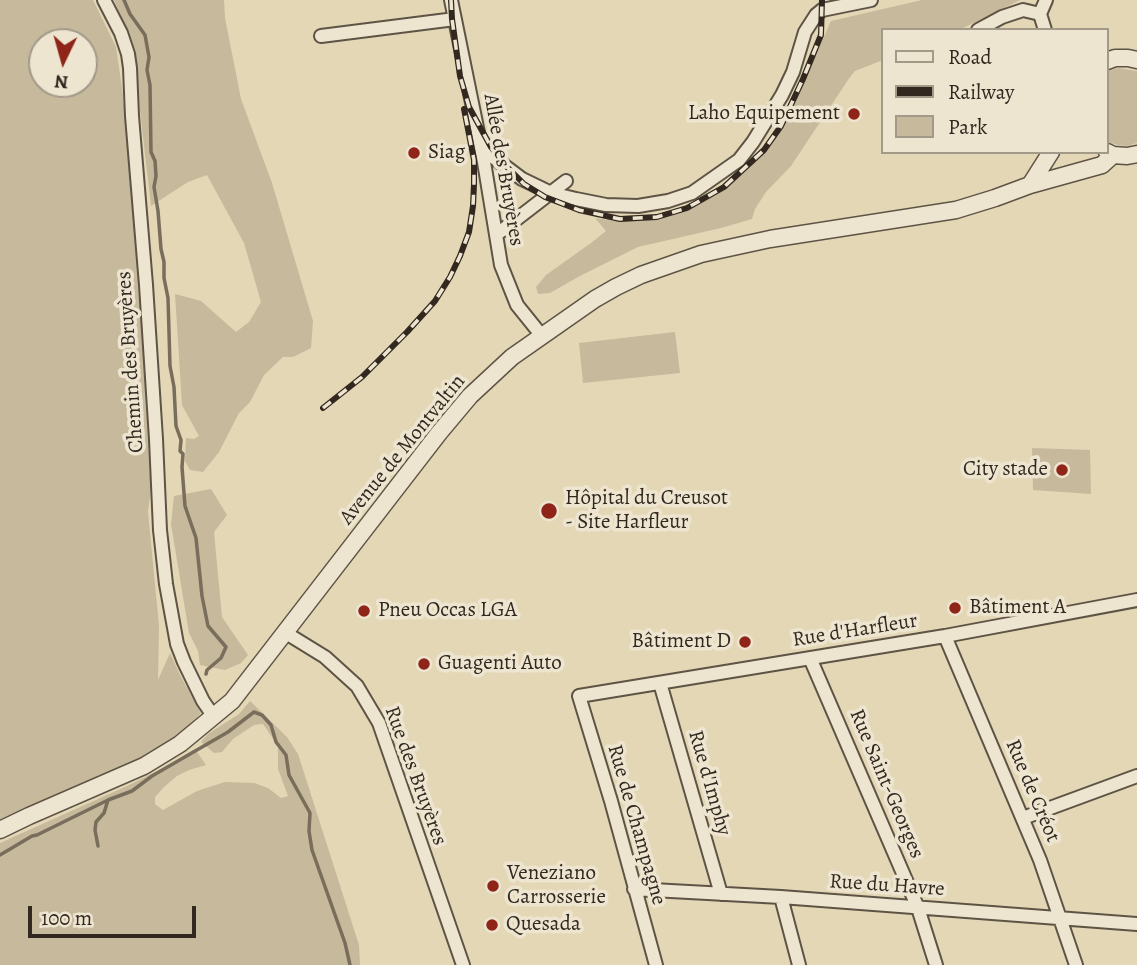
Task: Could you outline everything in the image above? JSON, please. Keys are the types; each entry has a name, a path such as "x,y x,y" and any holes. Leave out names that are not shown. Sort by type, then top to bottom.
{"street":[{"name":"Chemin des Bruyères","path":"104,0 121,33 131,68 160,530 168,596 177,643 184,662 202,701 214,717"},
{"name":"Allée des Bruyères","path":"451,0 481,148 500,265 517,305 542,336"},
{"path":"481,148 522,179 551,193 606,205 638,206 668,201 692,193 739,160 753,142 782,95 793,72 805,32 813,18 822,10 871,0"},
{"path":"1044,28 1040,14 1046,0"},
{"path":"982,28 1023,10 1040,14"},
{"path":"321,36 455,19"},
{"path":"1109,60 1134,57"},
{"path":"1030,185 1050,154"},
{"name":"Avenue de Montvaltin","path":"0,830 144,766 180,744 232,701 470,396 512,357 595,299 666,265 701,254 770,239 956,210 1124,156"},
{"path":"496,235 566,181"},
{"name":"Rue d'Harfleur","path":"579,696 945,636 1137,600"},
{"name":"Rue des Bruyères","path":"286,633 325,657 357,686 379,723 463,965"},
{"name":"Rue de Créot","path":"945,636 1040,860 1076,965"},
{"name":"Rue Saint-Georges","path":"810,658 918,908 936,965"},
{"name":"Rue d'Imphy","path":"660,683 721,894"},
{"name":"Rue de Champagne","path":"579,696 656,965"},
{"path":"1023,818 1137,776"},
{"name":"Rue du Havre","path":"634,889 781,897 1137,924"},
{"path":"781,897 800,965"}],"green space":[{"path":"0,0 93,0 116,47 136,242 152,480 148,512 159,626 158,680 170,653 201,713 179,736 146,756 0,820"},
{"path":"114,0 224,0 241,99 272,183 313,321 311,348 293,357 283,357 264,375 250,402 239,413 219,452 203,472 190,470 185,461 186,438 194,439 199,436 182,405 175,294 201,301 236,332 249,322 261,302 244,243 207,175 188,182 151,206 132,42"},
{"path":"922,0 1020,0 963,28 881,28 881,61 855,71 850,77 791,166 766,192 752,219 638,247 550,293 538,294 536,287 546,275 606,231 595,218 618,221 658,219 717,194 759,158 798,96 831,21"},
{"path":"1119,68 1137,71 1137,143 1127,146 1109,143 1109,70"},
{"path":"675,332 680,373 583,383 579,343"},
{"name":"City stade","path":"1032,448 1090,450 1091,494 1033,490"},
{"path":"211,489 227,515 214,532 222,617 248,655 241,663 225,670 200,665 198,651 189,633 171,524 174,496"},
{"path":"250,701 287,737 298,754 359,945 360,965 0,965 0,843 127,786 195,749 206,765 177,776 164,787 155,797 155,804 163,810 197,791 225,782 254,783 268,788 281,798 288,796 278,769 278,746 263,724 254,725 233,739 222,752 214,753 201,742 208,734 239,714"}],"waterway":[{"path":"124,0 145,35 149,57 147,70 150,85 151,152 155,161 154,187 168,298 170,366 176,426 181,440 180,451 183,454 185,506 196,538 208,626 226,647 221,658 206,674"},
{"path":"0,855 32,836 132,791 152,776 228,732 254,712 262,715 271,725 276,742 286,755 289,775 310,813 312,850 345,943 350,965"},
{"path":"98,846 96,822 104,813 108,800"}],"railway":[{"path":"451,0 460,76 469,107 491,147 524,184 545,197 579,210 620,219 657,217 687,208 724,187 764,150 781,126 821,35 822,0"},
{"path":"323,408 362,377 435,301 460,256 469,232 474,184 474,160 464,109"}],"place":[{"name":"Laho Equipement","path":"854,114"},
{"name":"Siag","path":"414,153"},
{"name":"City stade","path":"1062,470"},
{"name":"Hôpital du Creusot - Site Harfleur","path":"549,511"},
{"name":"Bâtiment A","path":"955,608"},
{"name":"Pneu Occas LGA","path":"364,611"},
{"name":"Bâtiment D","path":"745,642"},
{"name":"Guagenti Auto","path":"424,664"},
{"name":"Veneziano Carrosserie","path":"493,886"},
{"name":"Quesada","path":"492,925"}]}
